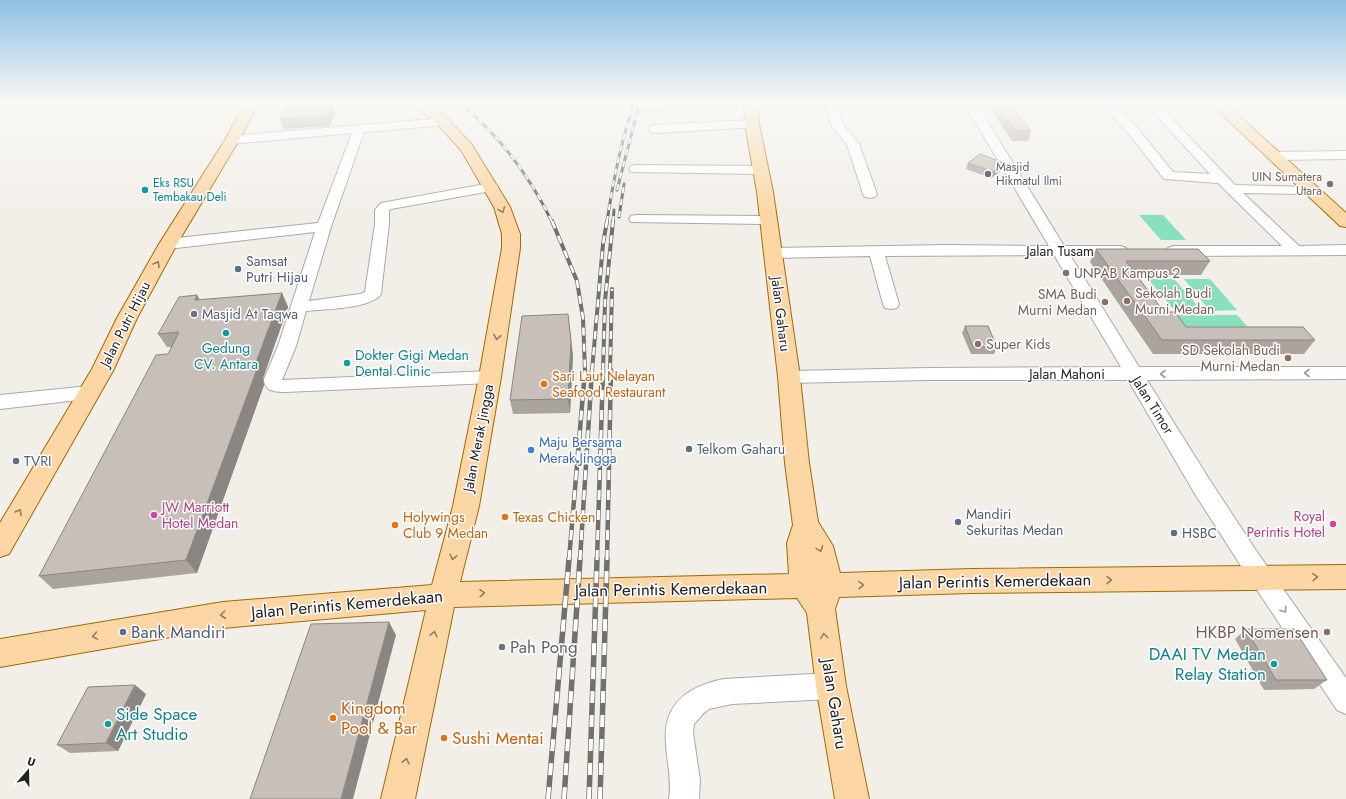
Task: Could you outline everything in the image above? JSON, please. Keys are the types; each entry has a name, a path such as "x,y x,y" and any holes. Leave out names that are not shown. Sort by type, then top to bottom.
{"main road":[{"name":"Jalan Putri Hijau","path":"0,546 103,370 127,318 168,244 232,140"},
{"name":"Jalan Merak Jingga","path":"398,799 443,595 466,506 490,376 511,248 511,234 502,207 467,148 460,140"},
{"name":"Jalan Gaharu","path":"755,140 773,253 789,377 797,463 806,525 800,543 818,594 832,686 852,799"},
{"path":"1257,140 1346,222"},
{"name":"Jalan Perintis Kemerdekaan","path":"0,653 223,615 443,595 626,591 818,594 978,581 1256,568 1346,577"}],"street":[{"path":"355,140 324,227 287,346 273,379 274,384 277,386 490,376"},
{"path":"851,140 854,144 870,194"},
{"name":"Jalan Timor","path":"992,140 1133,374 1256,568 1346,700"},
{"path":"1141,140 1169,176 1227,184 1310,190"},
{"path":"1186,140 1227,184 1295,250"},
{"path":"1274,156 1346,155"},
{"path":"636,169 761,170"},
{"path":"299,307 364,299 373,294 383,208 408,201 491,187"},
{"path":"636,219 768,220"},
{"path":"168,244 324,227"},
{"path":"1162,251 1346,250"},
{"path":"876,251 892,304"},
{"name":"Jalan Tusam","path":"773,253 876,251 1138,251"},
{"name":"Jalan Mahoni","path":"789,377 928,374 1346,373"},
{"path":"0,402 89,393"},
{"path":"684,799 686,788 680,750 680,724 685,712 699,700 713,695 742,691 832,686"}],"green space":[{"path":"1139,215 1163,215 1186,240 1161,240"},
{"path":"1148,279 1174,279 1202,311 1175,311"},
{"path":"1184,279 1210,279 1237,310 1210,311"},
{"path":"1176,315 1237,315 1253,333 1190,333"}],"building":[{"path":"980,154 1004,163 993,172 968,163"},
{"path":"1096,249 1198,249 1210,261 1126,261 1164,312 1175,312 1186,327 1303,327 1315,340 1162,340"},
{"name":"JW Marriott Hotel Medan","path":"282,293 255,365 256,372 186,560 39,576 156,355 168,354 179,332 158,334 179,297 197,295 195,300"},
{"name":"Sari Laut Nelayan Seafood Restaurant","path":"568,314 571,341 568,399 510,400 522,316"},
{"path":"965,326 988,326 997,347 973,347"},
{"name":"Kingdom Pool & Bar","path":"389,622 341,799 250,799 311,624"},
{"path":"1246,629 1294,629 1327,680 1276,680"},
{"path":"135,685 106,743 57,745 88,687"}],"railway":[{"path":"499,140 524,173 552,222"},
{"path":"607,222 623,140"},
{"path":"617,190 630,140"},
{"path":"619,217 624,184"},
{"path":"613,222 614,210"},
{"path":"552,221 577,281 583,318 585,370"},
{"path":"592,371 603,244 607,221"},
{"path":"603,371 605,301 613,221"},
{"path":"610,371 612,289"},
{"path":"569,560 585,370"},
{"path":"580,560 592,370"},
{"path":"597,560 603,370"},
{"path":"607,560 611,370"},
{"path":"548,799 569,559"},
{"path":"564,799 580,559"},
{"path":"589,799 597,559"},
{"path":"600,799 607,559"}],"place":[{"name":"Masjid Hikmatul Ilmi","path":"988,174"},
{"name":"UIN Sumatera Utara","path":"1330,184"},
{"name":"Eks RSU Tembakau Deli","path":"145,190"},
{"name":"Samsat Putri Hijau","path":"238,269"},
{"name":"UNPAB Kampus 2","path":"1066,273"},
{"name":"Sekolah Budi Murni Medan","path":"1127,301"},
{"name":"SMA Budi Murni Medan","path":"1105,302"},
{"name":"Masjid At Taqwa","path":"194,314"},
{"name":"Gedung CV. Antara","path":"226,333"},
{"name":"Super Kids","path":"978,344"},
{"name":"SD Sekolah Budi Murni Medan","path":"1288,358"},
{"name":"Dokter Gigi Medan Dental Clinic","path":"347,363"},
{"name":"Sari Laut Nelayan Seafood Restaurant","path":"544,384"},
{"name":"Telkom Gaharu","path":"689,449"},
{"name":"Maju Bersama Merak Jingga","path":"531,450"},
{"name":"TVRI","path":"16,461"},
{"name":"JW Marriott Hotel Medan","path":"154,515"},
{"name":"Texas Chicken","path":"505,517"},
{"name":"Mandiri Sekuritas Medan","path":"958,522"},
{"name":"Royal Perintis Hotel","path":"1333,524"},
{"name":"Holywings Club 9 Medan","path":"395,525"},
{"name":"HSBC","path":"1174,533"},
{"name":"Bank Mandiri","path":"123,632"},
{"name":"HKBP Nomensen","path":"1327,632"},
{"name":"Pah Pong","path":"502,647"},
{"name":"DAAI TV Medan Relay Station","path":"1274,664"},
{"name":"Kingdom Pool & Bar","path":"333,718"},
{"name":"Side Space Art Studio","path":"108,724"},
{"name":"Sushi Mentai","path":"444,738"}]}
